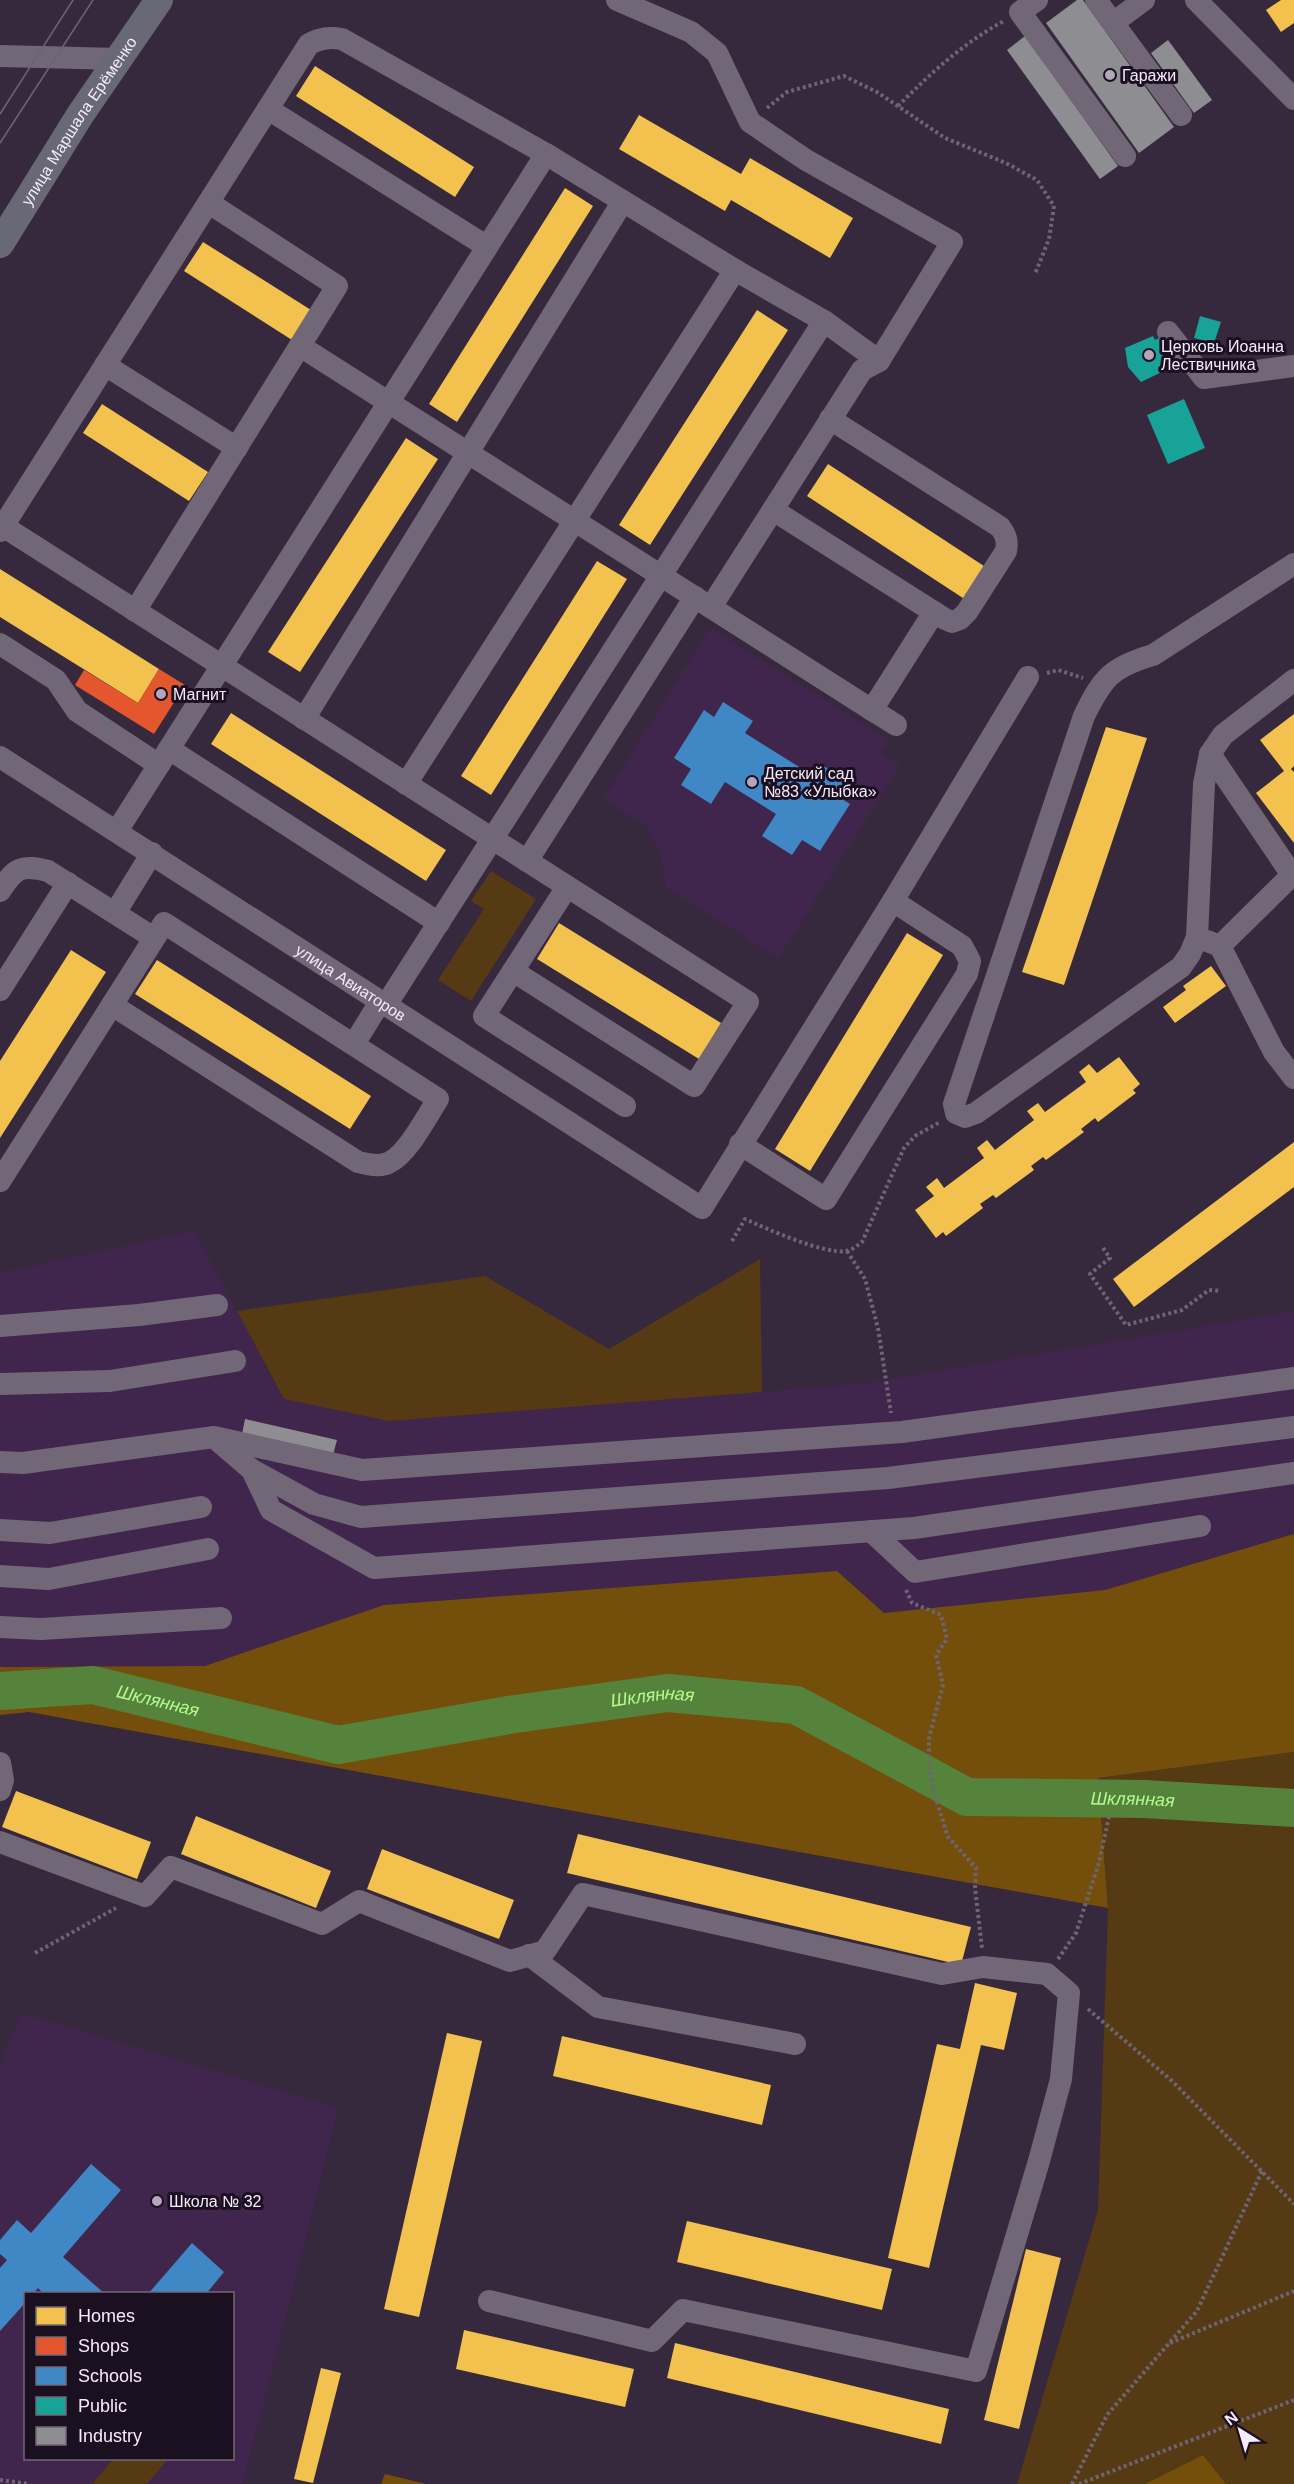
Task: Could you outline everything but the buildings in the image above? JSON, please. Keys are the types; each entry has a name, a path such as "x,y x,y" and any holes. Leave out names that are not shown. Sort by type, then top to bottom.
{"main road":[{"name":"улица Маршала Ерёменко","path":"0,244 80,115 159,0"}],"street":[{"path":"527,861 703,602 772,510 862,370 879,361 952,242 806,160 750,122 717,53 691,32 617,0"},
{"path":"1096,0 1182,115"},
{"path":"1113,23 1144,0"},
{"path":"1196,0 1294,99"},
{"path":"1029,6 1125,156"},
{"path":"513,971 694,1086 748,1002 1,528 309,44 328,37 342,39 546,153 735,270 824,321 879,361"},
{"path":"0,56 118,59"},
{"path":"268,109 486,246"},
{"path":"117,831 546,153"},
{"path":"304,719 623,201"},
{"path":"135,611 338,286 209,203"},
{"path":"406,784 735,270"},
{"path":"354,1044 439,923 824,321"},
{"path":"1168,332 1204,378 1294,366"},
{"path":"300,346 896,726"},
{"path":"105,365 237,448"},
{"path":"772,510 952,622 960,619 967,612 1006,551 1005,534 1000,527 830,419"},
{"path":"1294,564 1154,655 1127,662 1111,674 1096,691 1084,716 954,1104 956,1113 965,1118 976,1113 1181,967 1190,954 1197,937 1204,784 1210,754 1223,735 1294,680"},
{"path":"872,710 934,612"},
{"path":"0,644 56,680 77,711 164,757 439,923"},
{"path":"893,901 963,946 970,961 967,974 826,1199 740,1144 893,901 1029,677"},
{"path":"1210,754 1292,875 1220,946"},
{"name":"улица Авиаторов","path":"0,756 702,1208 740,1144"},
{"path":"114,913 152,853"},
{"path":"4,877 21,869 34,867 48,871 154,938"},
{"path":"0,990 68,883"},
{"path":"567,887 484,1016 625,1106"},
{"path":"0,1181 164,922 438,1099 402,1153 390,1163 375,1166 358,1162 112,1005"},
{"path":"1197,937 1220,946 1274,1052 1294,1078"},
{"path":"0,1326 139,1315 217,1305"},
{"path":"0,1384 110,1381 235,1361"},
{"path":"0,1462 23,1463 214,1437 362,1470 902,1432 1294,1378"},
{"path":"214,1437 252,1470 314,1504 361,1516 888,1478 1294,1427"},
{"path":"252,1470 271,1510 374,1568 914,1528 1294,1473"},
{"path":"0,1530 50,1533 201,1507"},
{"path":"871,1531 915,1572 1200,1526"},
{"path":"0,1576 49,1579 208,1549"},
{"path":"0,1627 41,1629 221,1618"},
{"path":"0,1763 3,1780 0,1790"},
{"path":"0,1842 145,1896 171,1867 322,1924 359,1902 510,1961 545,1951 583,1894 942,1974 983,1967 1047,1974 1069,1993 1061,2079 976,2371 683,2310 652,2341 489,2301"},
{"path":"529,1955 598,2007 795,2044"}],"path":[{"path":"897,106 935,69 984,32 1029,6"},
{"path":"750,122 787,92 844,76 877,92 945,138 1006,163 1036,180 1054,206 1049,239 1035,274"},
{"path":"1029,677 1058,670 1102,684"},
{"path":"1103,1248 1110,1258 1090,1274 1126,1325 1182,1310 1209,1290 1221,1291"},
{"path":"929,1765 933,1789 948,1837 976,1868 975,1888 983,1967"},
{"path":"1047,1974 1076,1933 1098,1866 1109,1817"},
{"path":"35,1953 140,1895"},
{"path":"1069,1993 1172,2081 1293,2203"},
{"path":"1072,2484 1107,2415 1197,2311 1262,2171"},
{"path":"1170,2343 1294,2291"},
{"path":"1079,2484 1294,2400"},
{"path":"0,2480 30,2484"}],"shaded area":[{"name":"Детский сад №83 «Улыбка»","path":"710,628 889,740 881,753 900,765 779,958 665,887 665,875 659,849 645,825 603,799"},
{"path":"491,871 536,899 471,1001 438,980 484,909 471,901"},
{"path":"194,1231 284,1399 389,1421 860,1384 1294,1311 1294,1534 1105,1590 884,1613 837,1571 384,1605 205,1666 0,1667 0,1273"},
{"path":"760,1259 762,1392 389,1421 284,1399 237,1311 485,1276 609,1349"},
{"path":"1294,1534 1294,1752 1098,1778 1108,1908 29,1712 0,1715 0,1667 205,1666 384,1605 837,1571 884,1613 1105,1590"},
{"path":"1294,1752 1294,2484 1226,2484 1203,2455 1145,2484 1017,2484 1098,2210 1108,1908 1098,1778"},
{"name":"Школа № 32","path":"21,2013 338,2108 243,2484 0,2484 0,2065"},
{"path":"1203,2455 1226,2484 1145,2484"},
{"path":"112,2460 167,2460 147,2484 92,2484"},
{"path":"385,2474 426,2484 381,2484"}],"waterway":[{"name":"Шклянная","path":"0,1691 93,1685 338,1745 515,1714 668,1693 796,1705 967,1797 1145,1799 1294,1808"}],"tram line":[{"path":"0,114 73,0"},
{"path":"0,143 93,0"}],"place":[{"name":"Гаражи","path":"1110,75"},
{"name":"Церковь Иоанна Лествичника","path":"1149,355"},
{"name":"Магнит","path":"161,694"},
{"name":"Детский сад №83 «Улыбка»","path":"752,782"},
{"name":"Школа № 32","path":"157,2201"}]}
